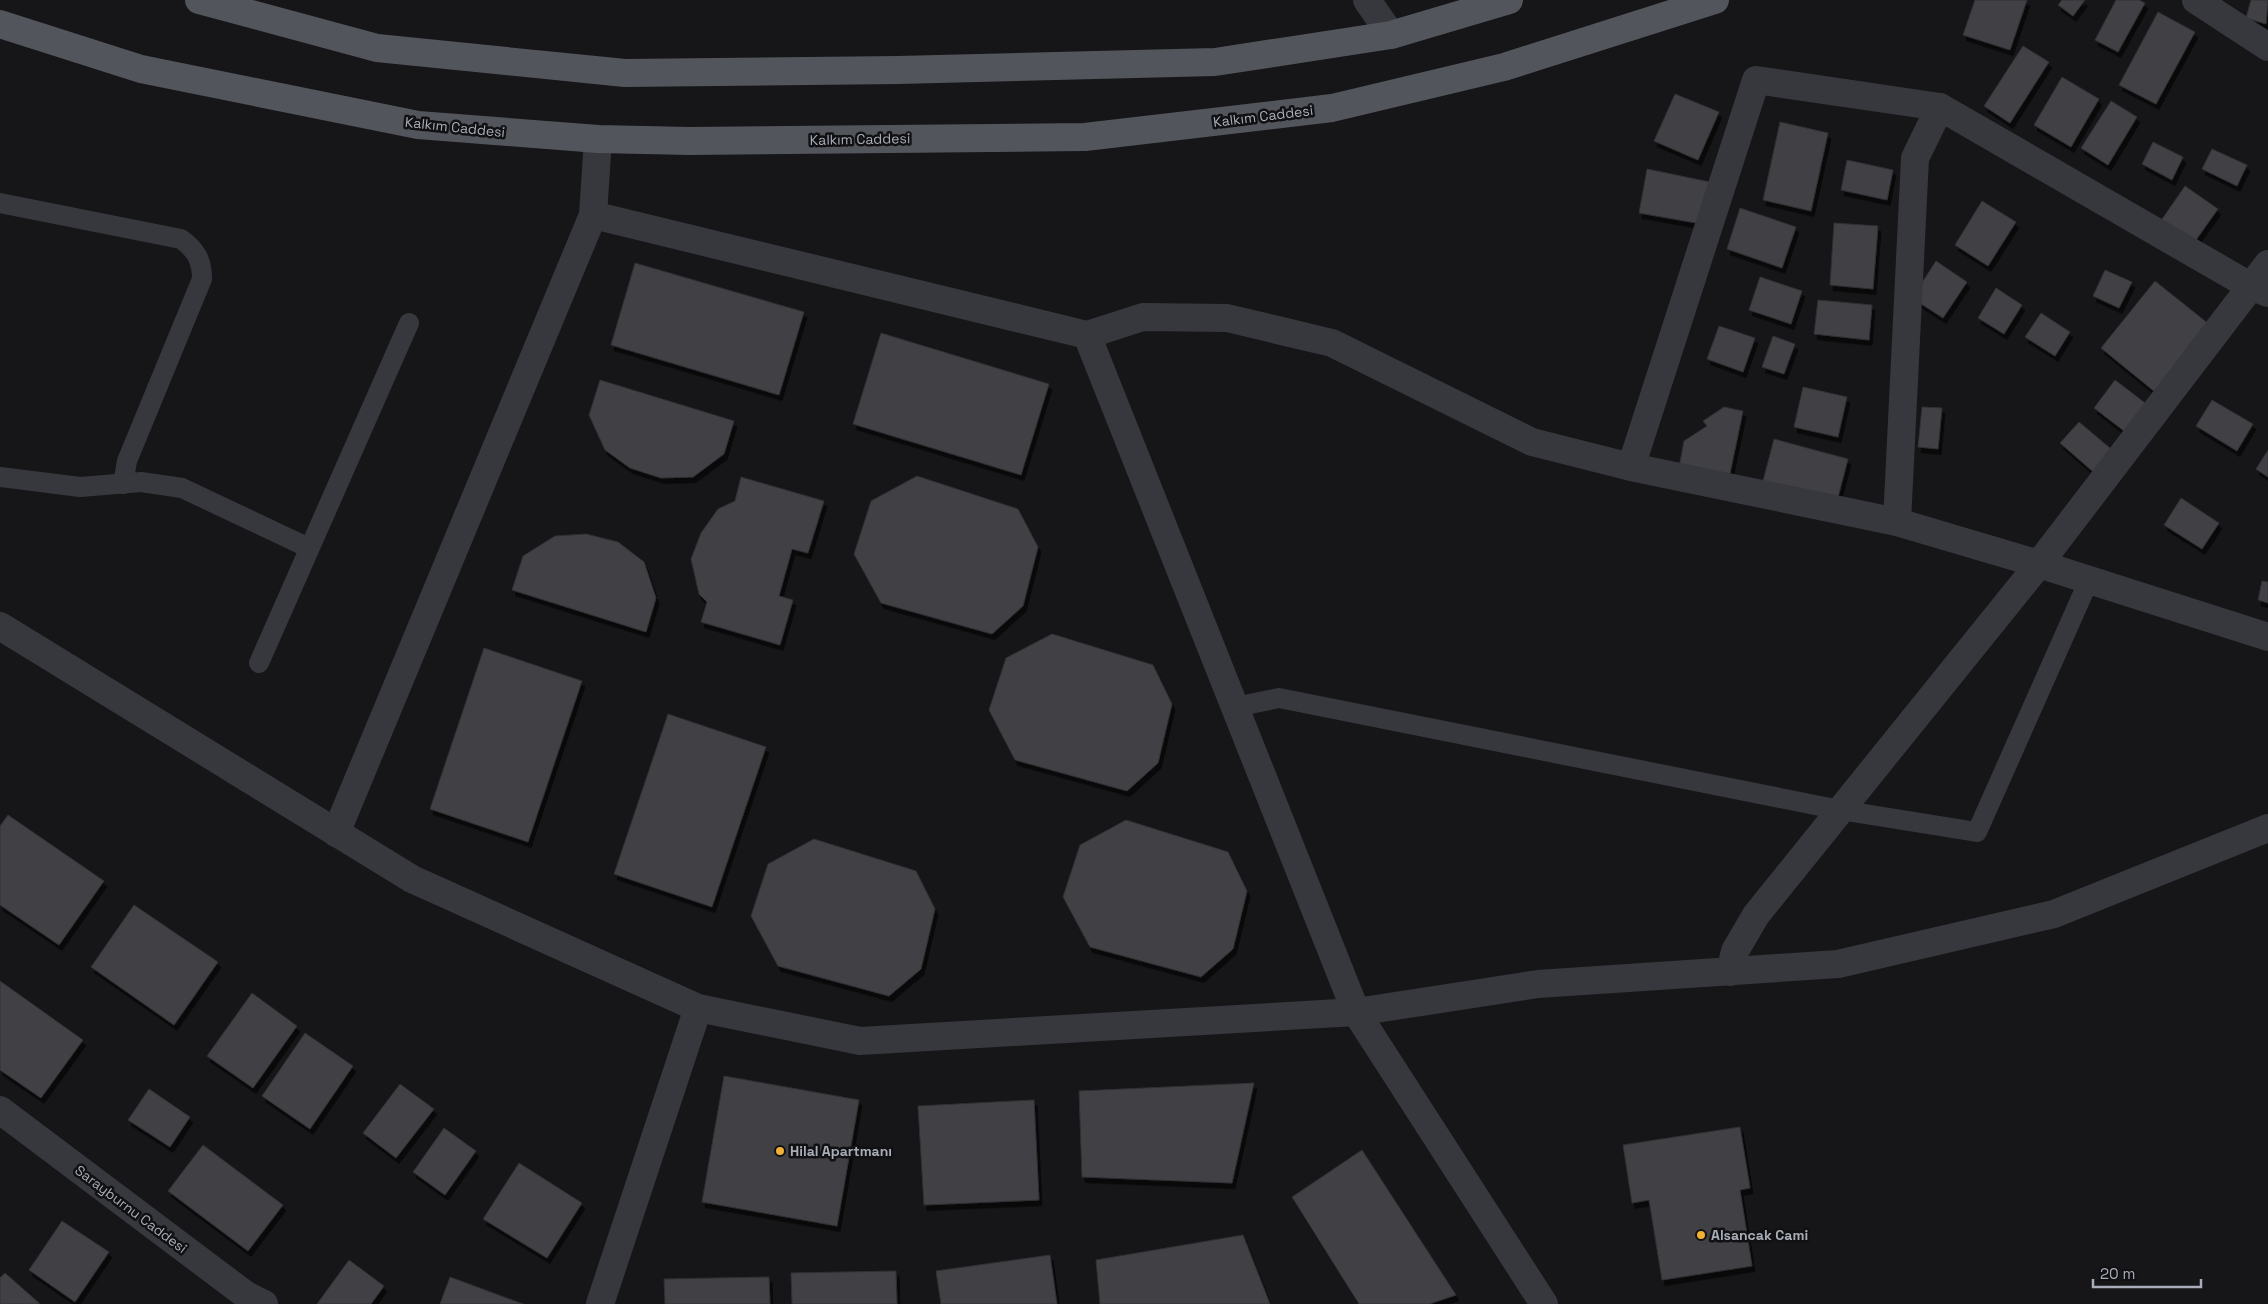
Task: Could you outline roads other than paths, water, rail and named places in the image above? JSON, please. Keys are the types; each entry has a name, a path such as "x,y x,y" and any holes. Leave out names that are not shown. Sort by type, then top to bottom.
{"main road":[{"path":"199,0 251,7 378,48 625,73 898,70 1215,62 1392,35 1509,0"},
{"name":"Kalkım Caddesi","path":"0,24 141,70 418,125 598,139 690,141 1085,137 1322,109 1504,67 1716,0"}],"street":[{"path":"1367,0 1392,35"},
{"path":"2196,0 2268,47"},
{"path":"1631,467 1756,80 1940,107 2259,290"},
{"path":"1897,522 1915,158 1940,107"},
{"path":"336,833 593,215 598,139"},
{"path":"593,215 1087,335 1143,318 1227,318 1332,343 1532,442 1631,467 1897,522 2039,564 2268,637"},
{"path":"1730,972 1735,951 1756,915 2259,290 2268,264"},
{"path":"1087,335 1356,1012 1544,1304"},
{"path":"0,626 412,879 698,1008 860,1041 1356,1012 1538,984 1838,964 2054,914 2268,828"},
{"path":"600,1304 698,1008"},
{"name":"Sarayburnu Caddesi","path":"0,1110 246,1295 264,1304"}],"lane":[{"path":"0,203 181,239 192,247 199,258 202,278 127,461 123,484"},
{"path":"259,664 409,323"},
{"path":"0,477 80,487 141,482 182,488 309,548"},
{"path":"1235,708 1279,698 1840,810 1977,832 2089,580"}],"place":[{"name":"Hilal Apartmanı","path":"780,1151"},
{"name":"Alsancak Cami","path":"1701,1235"}]}
